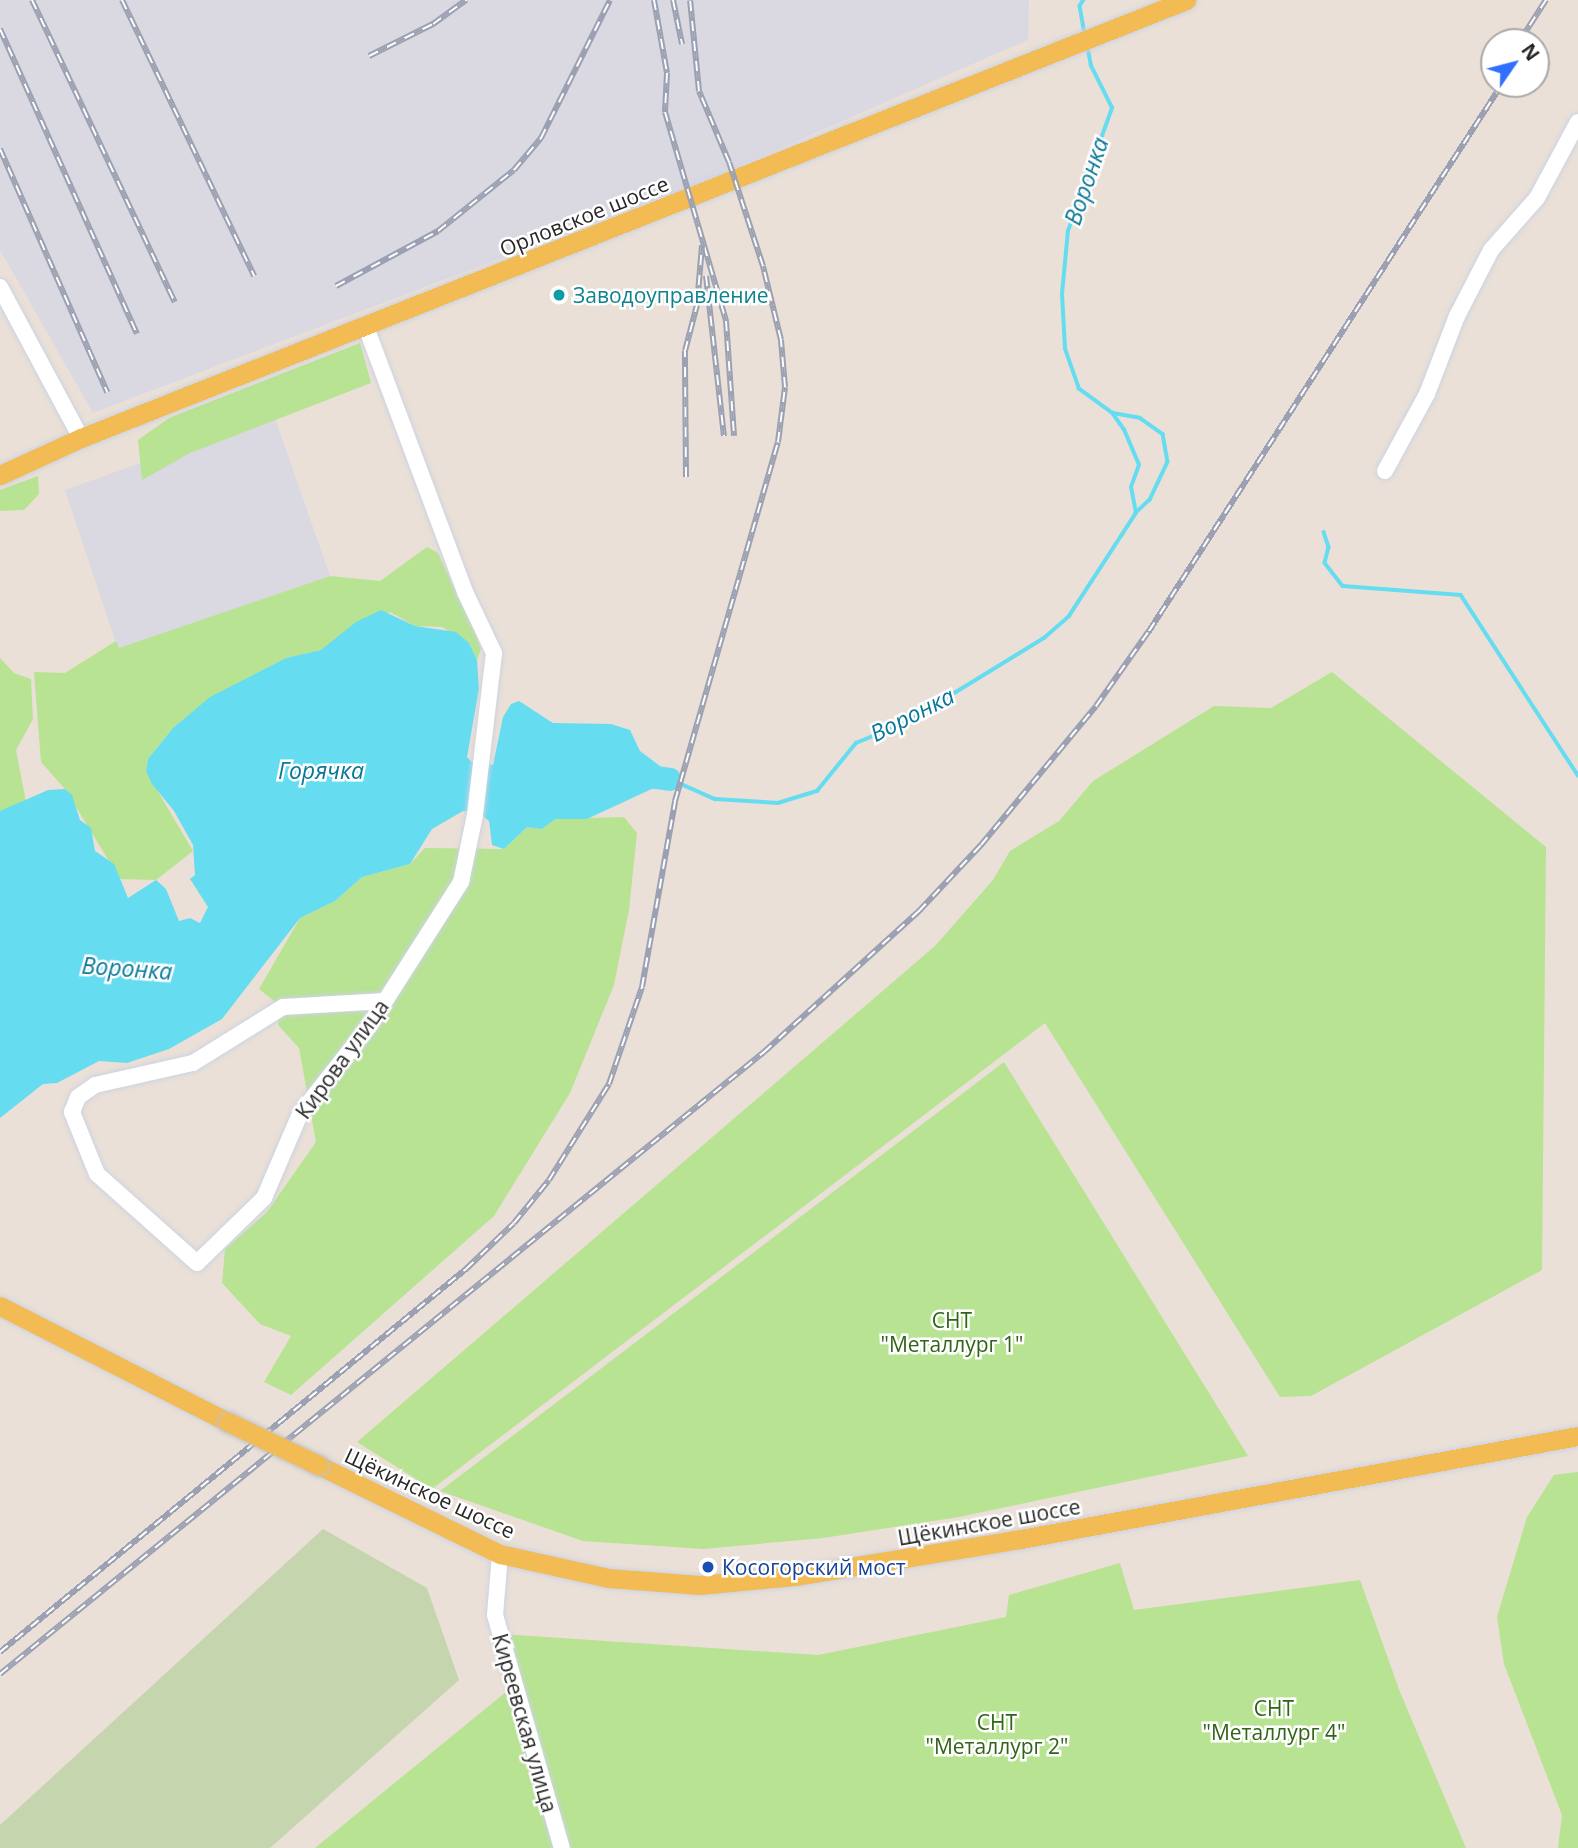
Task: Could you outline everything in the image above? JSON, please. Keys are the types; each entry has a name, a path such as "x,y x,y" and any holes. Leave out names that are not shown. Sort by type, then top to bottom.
{"main road":[{"name":"Орловское шоссе","path":"0,475 81,438 1186,0"},
{"name":"Щёкинское шоссе","path":"0,1306 228,1422 500,1554 659,1586 795,1576 1111,1524 1578,1436"}],"street":[{"path":"1385,471 1427,394 1457,316 1491,250 1536,198 1578,122"},
{"path":"0,287 81,438"},
{"name":"Кирова улица","path":"366,327 465,592 494,653 475,815 461,883 385,1001 300,1114 264,1198 197,1263 97,1174 77,1132 72,1112 78,1097 95,1085 116,1079 155,1074 193,1063 283,1007 385,1001"},
{"name":"Киреевская улица","path":"500,1554 495,1615 562,1848"}],"shaded area":[{"path":"0,0 1029,0 1028,40 709,179 93,413 0,250"},
{"path":"274,415 330,576 118,649 65,490"}],"green space":[{"path":"360,343 371,383 190,453 142,480 138,440 169,418"},
{"path":"38,476 39,494 24,510 0,511 0,490"},
{"path":"427,547 438,553 476,635 481,649 477,660 469,643 442,627 415,626 390,612 321,650 286,658 210,698 173,728 148,759 146,771 193,851 156,880 120,879 65,789 41,762 34,672 65,673 116,641 119,648 330,576 380,581"},
{"path":"0,658 14,673 31,679 33,719 16,750 26,802 0,812"},
{"path":"1332,672 1546,847 1542,1270 1311,1396 1280,1397 1045,1023 432,1489 357,1442 935,946 993,880 1010,851 1059,821 1093,781 1214,706 1271,708"},
{"path":"624,817 637,833 629,910 614,985 570,1093 494,1216 291,1395 264,1382 291,1336 260,1324 222,1283 225,1249 267,1212 316,1142 299,1048 278,1025 278,1004 259,989 300,918 335,901 362,877 410,864 425,848 504,849 527,827 542,829 554,819"},
{"name":"СНТ \"Металлург 1\"","path":"1004,1062 1248,1456 959,1517 823,1538 703,1549 583,1541 440,1491"},
{"path":"1578,1472 1578,1848 1558,1848 1562,1815 1504,1664 1497,1617 1527,1517 1554,1475"},
{"path":"323,1529 427,1588 459,1680 270,1848 0,1848 0,1825"},
{"path":"1120,1563 1134,1610 1360,1580 1400,1692 1466,1848 315,1848 512,1687 499,1634 818,1655 1006,1617 1009,1595"}],"water":[{"name":"Горячка","path":"381,610 415,626 456,632 469,643 477,660 479,689 467,757 474,764 493,765 503,717 511,704 519,701 553,723 611,724 630,730 640,751 660,766 656,787 587,819 555,819 542,829 527,827 504,849 492,845 489,821 479,813 463,811 432,829 410,864 362,877 335,901 300,918 222,1019 169,1049 127,1063 99,1061 57,1083 43,1084 0,1118 0,811 48,790 65,789 72,795 80,820 91,828 95,851 114,864 128,898 156,880 166,889 179,921 190,918 200,923 208,907 190,879 195,875 193,845 174,811 152,784 146,771 148,759 173,728 210,697 286,658 321,650 356,622"}],"waterway":[{"name":"Воронка","path":"1084,0 1080,6 1085,34"},
{"name":"Воронка","path":"670,779 715,799 778,803 817,791 856,743 907,722 1044,638 1069,616 1136,513 1131,487 1139,465 1124,430 1112,413 1079,389 1065,349 1062,294 1068,231 1112,108 1091,66 1087,45"},
{"path":"1113,413 1140,418 1163,434 1168,462 1150,500 1136,513"},
{"path":"1324,532 1329,547 1325,563 1343,586 1461,595 1578,775"},
{"name":"Воронка","path":"627,773 670,779"}],"railway":[{"path":"32,0 175,302"},
{"path":"122,0 254,276"},
{"path":"369,56 433,24 466,0"},
{"path":"336,286 438,231 514,170 541,138 610,0"},
{"path":"654,0 667,73 665,112 726,321 734,436"},
{"path":"673,0 682,44"},
{"path":"0,1652 466,1269 514,1223 549,1180 609,1084 642,987 675,801 778,442 785,387 781,340 763,266 729,162 699,91 690,0"},
{"path":"1528,28 1546,0"},
{"path":"0,29 137,334"},
{"path":"0,1674 764,1052 919,911 981,845 1096,706 1149,631 1493,98"},
{"path":"0,149 107,392"},
{"path":"686,477 685,351 697,305 702,245"},
{"path":"706,276 724,436"}],"place":[{"name":"Заводоуправление","path":"559,295"},
{"name":"Косогорский мост","path":"708,1567"}],"park label":[{"name":"СНТ \"Металлург 4\"","path":"1274,1720"},
{"name":"СНТ \"Металлург 2\"","path":"997,1734"}]}
